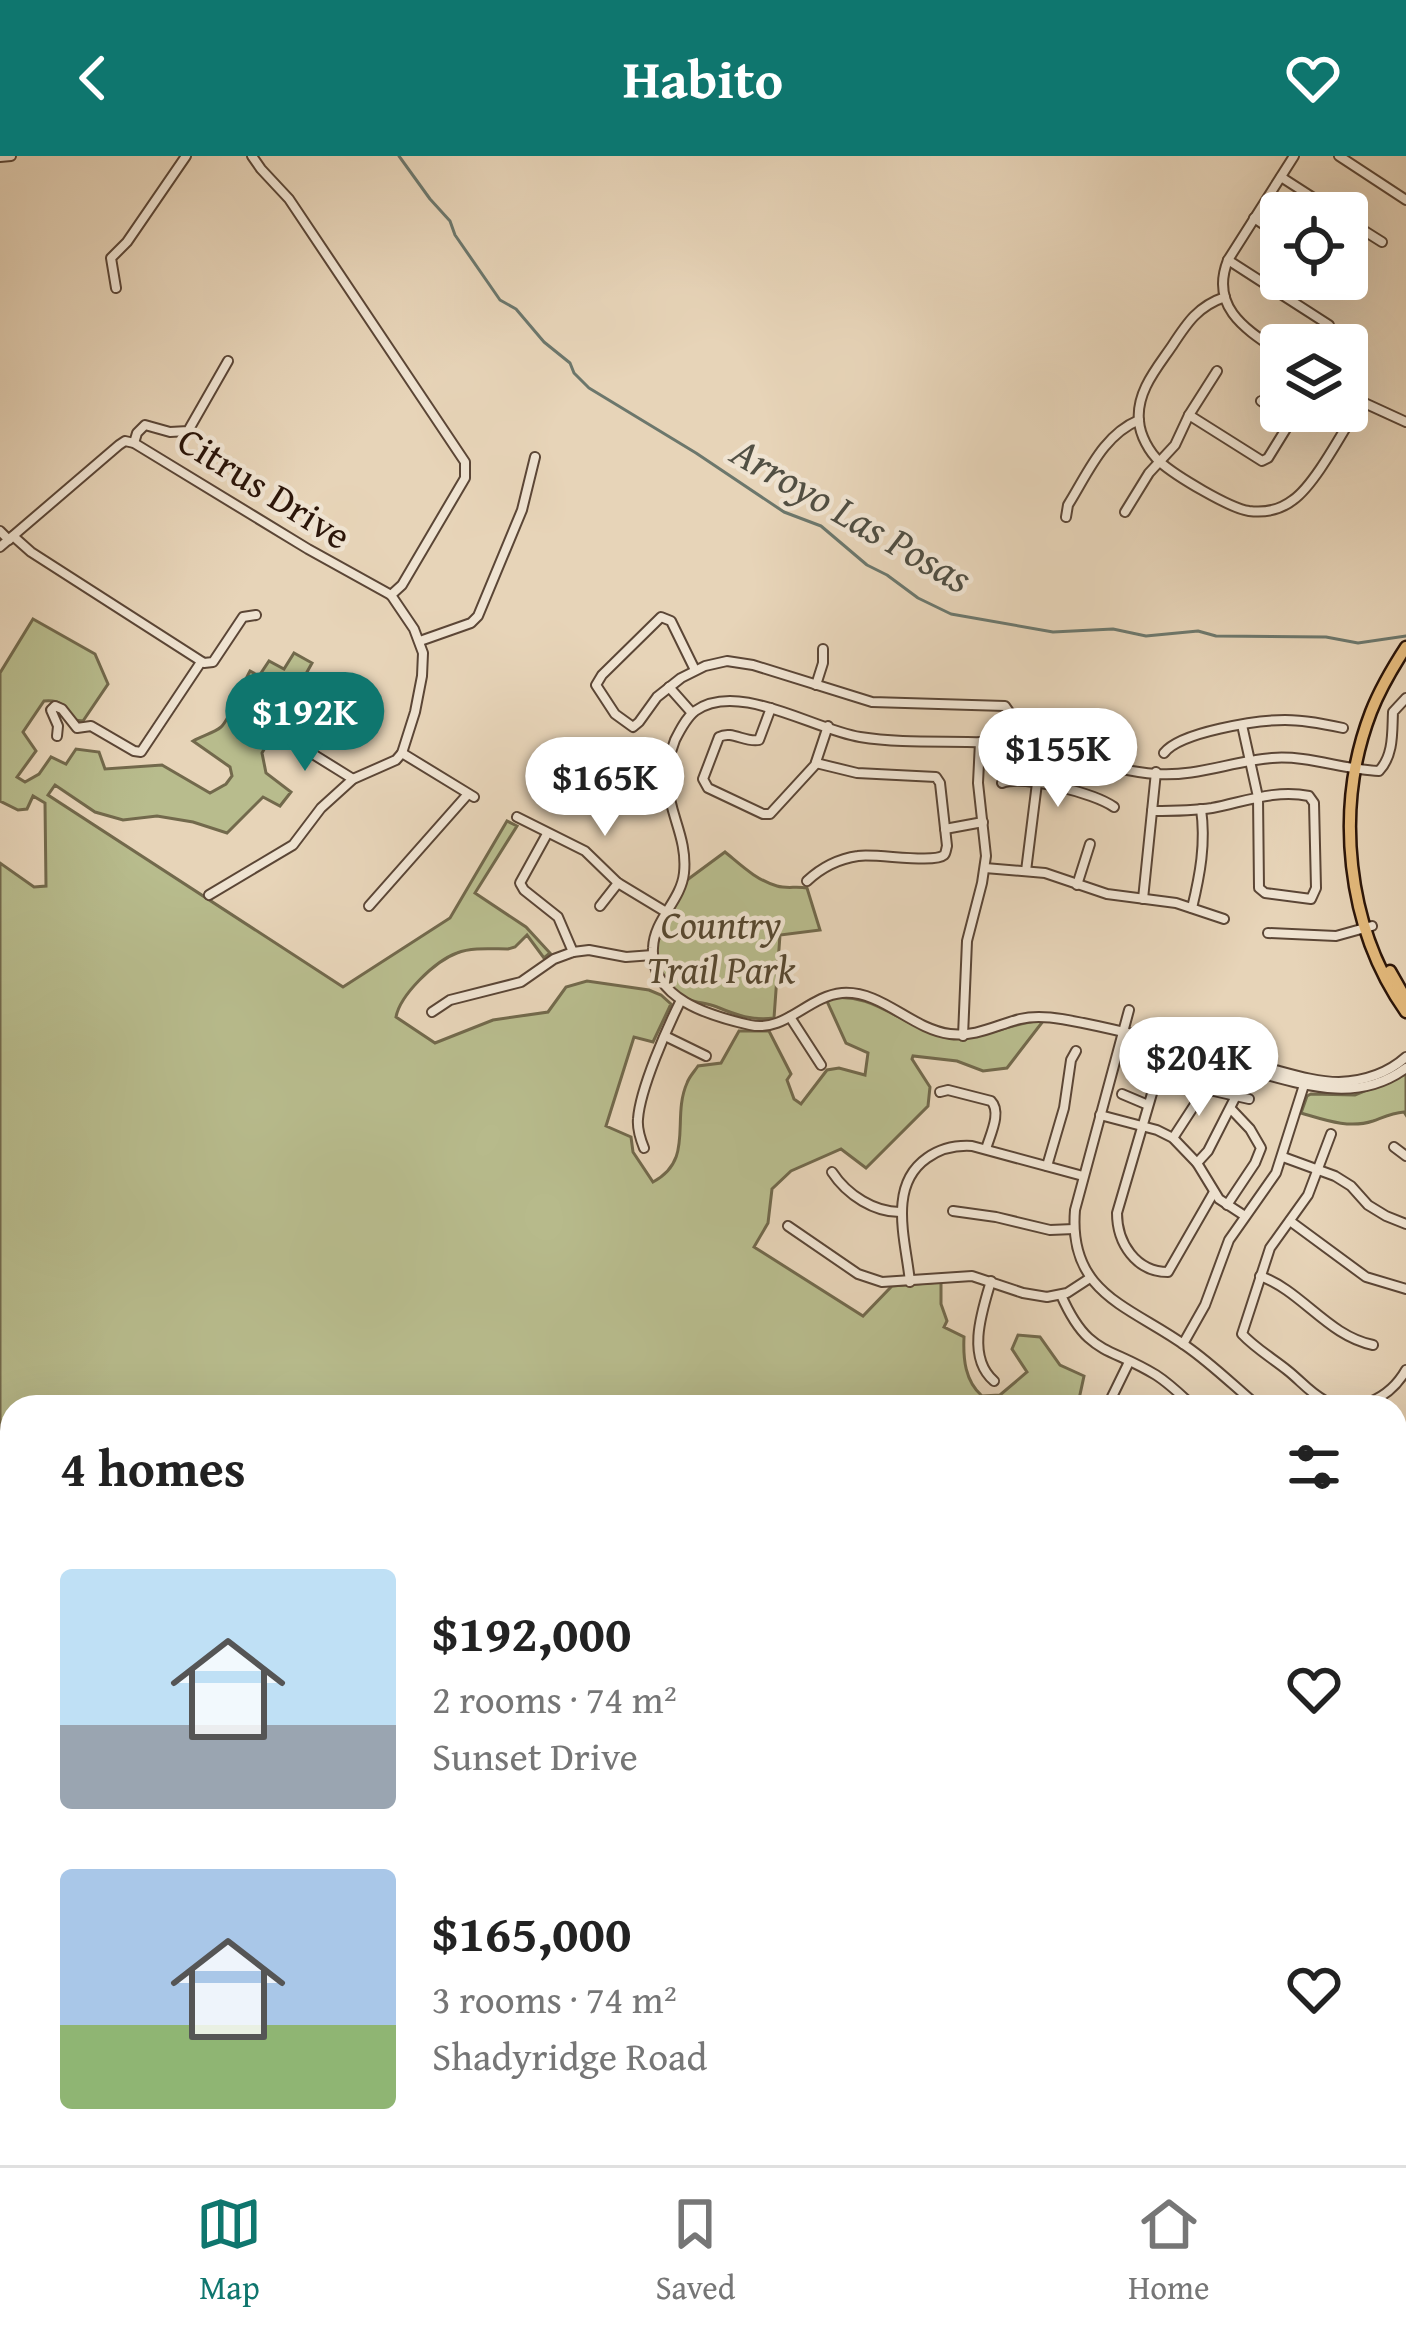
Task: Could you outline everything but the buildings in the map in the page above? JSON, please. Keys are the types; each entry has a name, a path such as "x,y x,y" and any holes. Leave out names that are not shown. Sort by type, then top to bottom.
{"main road":[{"path":"1406,647 1371,711 1350,797 1351,846 1369,927 1383,972 1406,1012"},
{"path":"1390,679 1406,658"},
{"path":"1369,927 1406,999"}],"street":[{"path":"0,157 11,156"},
{"path":"116,288 112,256 127,242 186,156"},
{"path":"209,895 292,845 321,808 353,779 402,753 422,676 423,653 391,595 402,586 467,473 466,462 291,202 252,156"},
{"path":"1260,338 1238,322 1225,297 1223,275 1294,156"},
{"path":"1339,156 1354,160 1406,200"},
{"path":"1281,177 1304,192"},
{"path":"1254,218 1260,222"},
{"path":"1368,233 1382,242"},
{"path":"1228,260 1326,324"},
{"path":"1225,297 1191,316 1144,389 1139,420 1145,441 1160,462 1229,505 1264,512 1281,507 1305,489 1342,432"},
{"path":"134,442 145,425 175,433 188,431 228,361"},
{"path":"1125,512 1149,473 1174,445 1217,371"},
{"path":"1368,404 1406,422"},
{"path":"1189,415 1262,460 1284,432"},
{"path":"1066,517 1068,505 1110,439 1139,420"},
{"name":"Citrus Drive","path":"0,548 119,445 134,442 391,595"},
{"path":"420,641 478,616 521,514 535,458"},
{"path":"0,531 201,662 211,663 241,619 256,615"},
{"path":"695,670 671,621 662,617 596,682 615,714 633,727 669,687 695,670 717,662 737,662 872,702 1005,706 1012,716 1010,741"},
{"path":"816,686 823,650"},
{"path":"57,736 51,710 55,706 77,728 91,726 141,752 201,662"},
{"path":"669,687 691,711"},
{"path":"1406,698 1394,712 1394,732 1379,771 1293,754 1196,773 1156,772 1046,744 863,738 771,708 722,700 691,711 673,746 668,798 684,867 681,887 655,933 651,956 664,986 680,1002 756,1026 791,1018 826,996 854,994 930,1029 963,1036 1036,1019 1122,1033 1326,1082 1366,1078 1406,1058"},
{"path":"771,708 759,740 719,737 704,775 708,788 763,814 770,814 815,763 828,727"},
{"path":"1164,753 1177,742 1242,725 1292,720 1343,728"},
{"path":"1152,811 1201,809 1258,797 1291,793 1307,795 1313,801 1313,896 1298,899 1259,889 1258,797 1242,725"},
{"path":"279,733 353,779"},
{"path":"963,1036 967,941 985,868 978,783 980,740"},
{"path":"369,906 471,795 402,753"},
{"path":"807,881 826,865 850,857 939,858 947,849 936,777 857,773 815,763"},
{"path":"1143,899 1156,772"},
{"path":"1002,783 1012,779 1037,783 1099,798 1114,807"},
{"path":"1026,871 1037,783"},
{"path":"1192,908 1202,865 1201,809"},
{"path":"517,818 585,851 618,883 664,911"},
{"path":"945,829 983,822"},
{"path":"547,833 520,883 558,917 572,952"},
{"path":"1077,885 1090,844"},
{"path":"985,868 1045,873 1107,894 1192,908 1224,919"},
{"path":"600,907 618,883"},
{"path":"1268,933 1336,936 1369,927"},
{"path":"432,1012 450,1000 520,982 572,952 651,956"},
{"path":"644,1148 638,1127 640,1110 680,1002"},
{"path":"1129,1010 1075,1210 1078,1254 1090,1278 1117,1305 1183,1344 1245,1395"},
{"path":"791,1018 821,1065"},
{"path":"1122,1033 1304,1085 1351,1089 1376,1084 1406,1068"},
{"path":"665,1036 706,1056"},
{"path":"1047,1166 1076,1051"},
{"path":"1132,1065 1250,1099"},
{"path":"1158,1072 1117,1221 1127,1251 1159,1273 1170,1270 1214,1192"},
{"path":"1183,1344 1205,1306 1229,1240 1267,1189 1283,1156 1304,1085"},
{"path":"1173,1138 1205,1089"},
{"path":"940,1092 948,1090 995,1104 986,1149"},
{"path":"1122,1094 1148,1105"},
{"path":"1197,1163 1236,1096"},
{"path":"1227,1205 1261,1148 1232,1110"},
{"path":"1100,1115 1173,1138 1197,1163 1214,1192 1244,1216"},
{"path":"1315,1395 1242,1334 1275,1240 1308,1195 1331,1134"},
{"path":"910,1282 903,1191 914,1169 940,1150 954,1146 986,1149 1083,1176"},
{"path":"1394,1147 1406,1156"},
{"path":"1283,1156 1343,1180 1368,1205 1406,1224"},
{"path":"832,1172 839,1183 873,1208 902,1212"},
{"path":"953,1211 1050,1230 1074,1229"},
{"path":"1290,1220 1366,1277 1406,1289"},
{"path":"788,1226 869,1279 890,1283 964,1276 1033,1295 1061,1295 1090,1278"},
{"path":"1260,1276 1277,1282 1354,1340 1372,1345"},
{"path":"992,1281 978,1342 984,1370 994,1381"},
{"path":"1061,1295 1088,1339 1156,1376 1180,1395"},
{"path":"1113,1395 1129,1362"},
{"path":"1385,1395 1406,1370"}],"green space":[{"path":"33,619 95,654 108,684 83,721 74,720 59,703 44,701 23,732 36,751 17,777 25,782 39,774 51,757 66,764 76,749 99,752 105,769 162,765 210,793 226,784 232,776 230,767 193,741 224,723 250,671 259,676 269,661 284,669 294,653 312,663 262,753 266,773 291,792 280,806 263,797 227,833 157,816 123,820 95,812 55,785 48,795 343,987 450,918 507,821 517,826 475,893 526,927 550,953 544,958 527,935 508,949 457,953 420,980 396,1017 435,1043 493,1020 548,1012 566,987 587,981 661,995 671,1004 653,1042 634,1037 606,1126 631,1137 633,1152 653,1182 674,1162 689,1079 698,1066 721,1063 739,1031 769,1031 791,1074 787,1080 794,1099 801,1104 827,1070 865,1075 868,1053 846,1043 826,999 860,1000 951,1037 1044,1020 1007,1068 983,1071 957,1061 913,1056 930,1087 928,1106 866,1168 841,1149 791,1171 772,1189 768,1223 754,1247 863,1316 892,1286 941,1282 944,1327 964,1337 966,1369 981,1395 0,1395 0,863 34,887 46,886 45,803 33,796 27,809 18,810 0,801 0,673"},
{"name":"Country Trail Park","path":"725,852 769,883 807,888 820,930 780,935 774,1018 745,1017 688,999 673,990 660,968 657,943 687,880"},
{"path":"1406,1074 1406,1115 1355,1124 1301,1113 1311,1094 1355,1095"},
{"path":"1018,1335 1040,1337 1060,1365 1084,1376 1080,1395 1000,1395 1027,1372 1012,1349"}],"waterway":[{"name":"Arroyo Las Posas","path":"399,156 450,221 500,300 516,309 589,388 784,512 821,526 867,565 951,614 1053,632 1113,629 1146,636 1198,631 1216,636 1326,637 1358,643 1406,636"}]}
